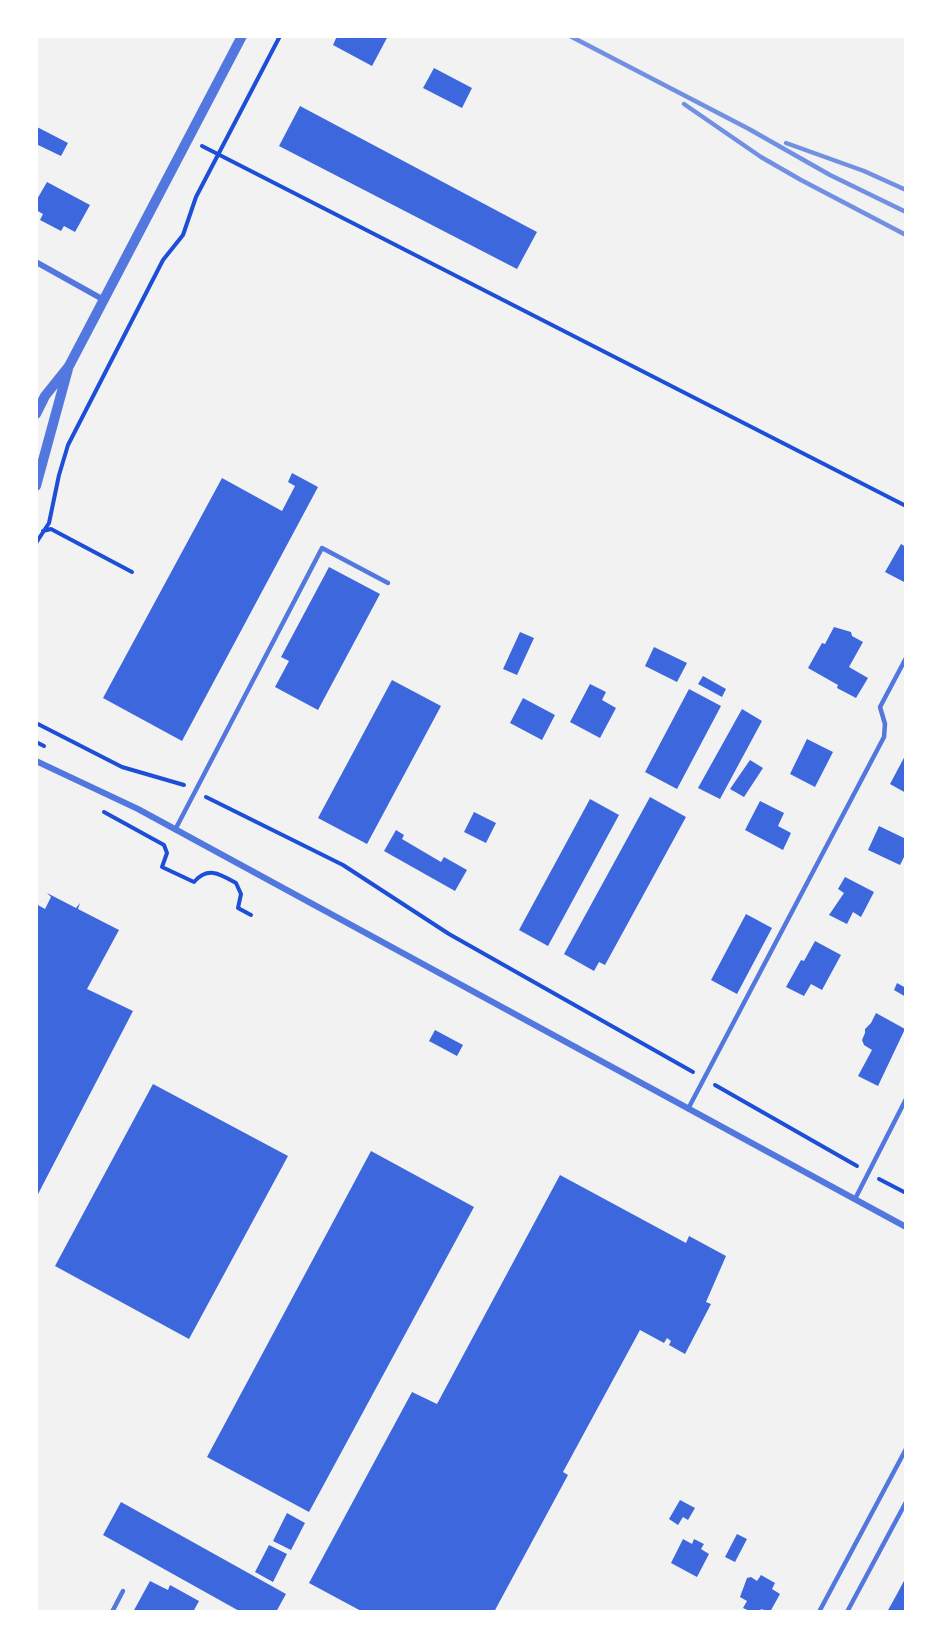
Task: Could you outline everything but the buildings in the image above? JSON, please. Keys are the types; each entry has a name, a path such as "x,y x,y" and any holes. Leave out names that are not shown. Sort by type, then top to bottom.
{"street":[{"path":"36,414 45,396 69,366 242,36"},
{"path":"36,262 104,300"},
{"path":"36,486 69,366"},
{"path":"36,761 86,783 175,830 906,1227"}],"lane":[{"path":"175,830 322,548 388,583"},
{"path":"688,1109 884,737 885,724 880,707 906,657"},
{"path":"855,1199 906,1099"},
{"path":"819,1612 906,1449"},
{"path":"846,1612 906,1502"},
{"path":"112,1612 123,1591"}],"path":[{"path":"36,543 49,523 68,445 163,260 183,235 196,197 280,36"},
{"path":"188,139 906,506"},
{"path":"42,532 51,529 132,572"},
{"path":"36,723 122,767 178,782 343,865 448,934 906,1193"},
{"path":"98,809 164,845 167,853 162,867 194,882 207,872 214,872 236,883 241,894 238,908 251,915"}],"railway":[{"path":"570,36 749,129 830,175 906,212"},
{"path":"684,104 761,157 906,235"},
{"path":"786,143 864,171 906,190"}]}
